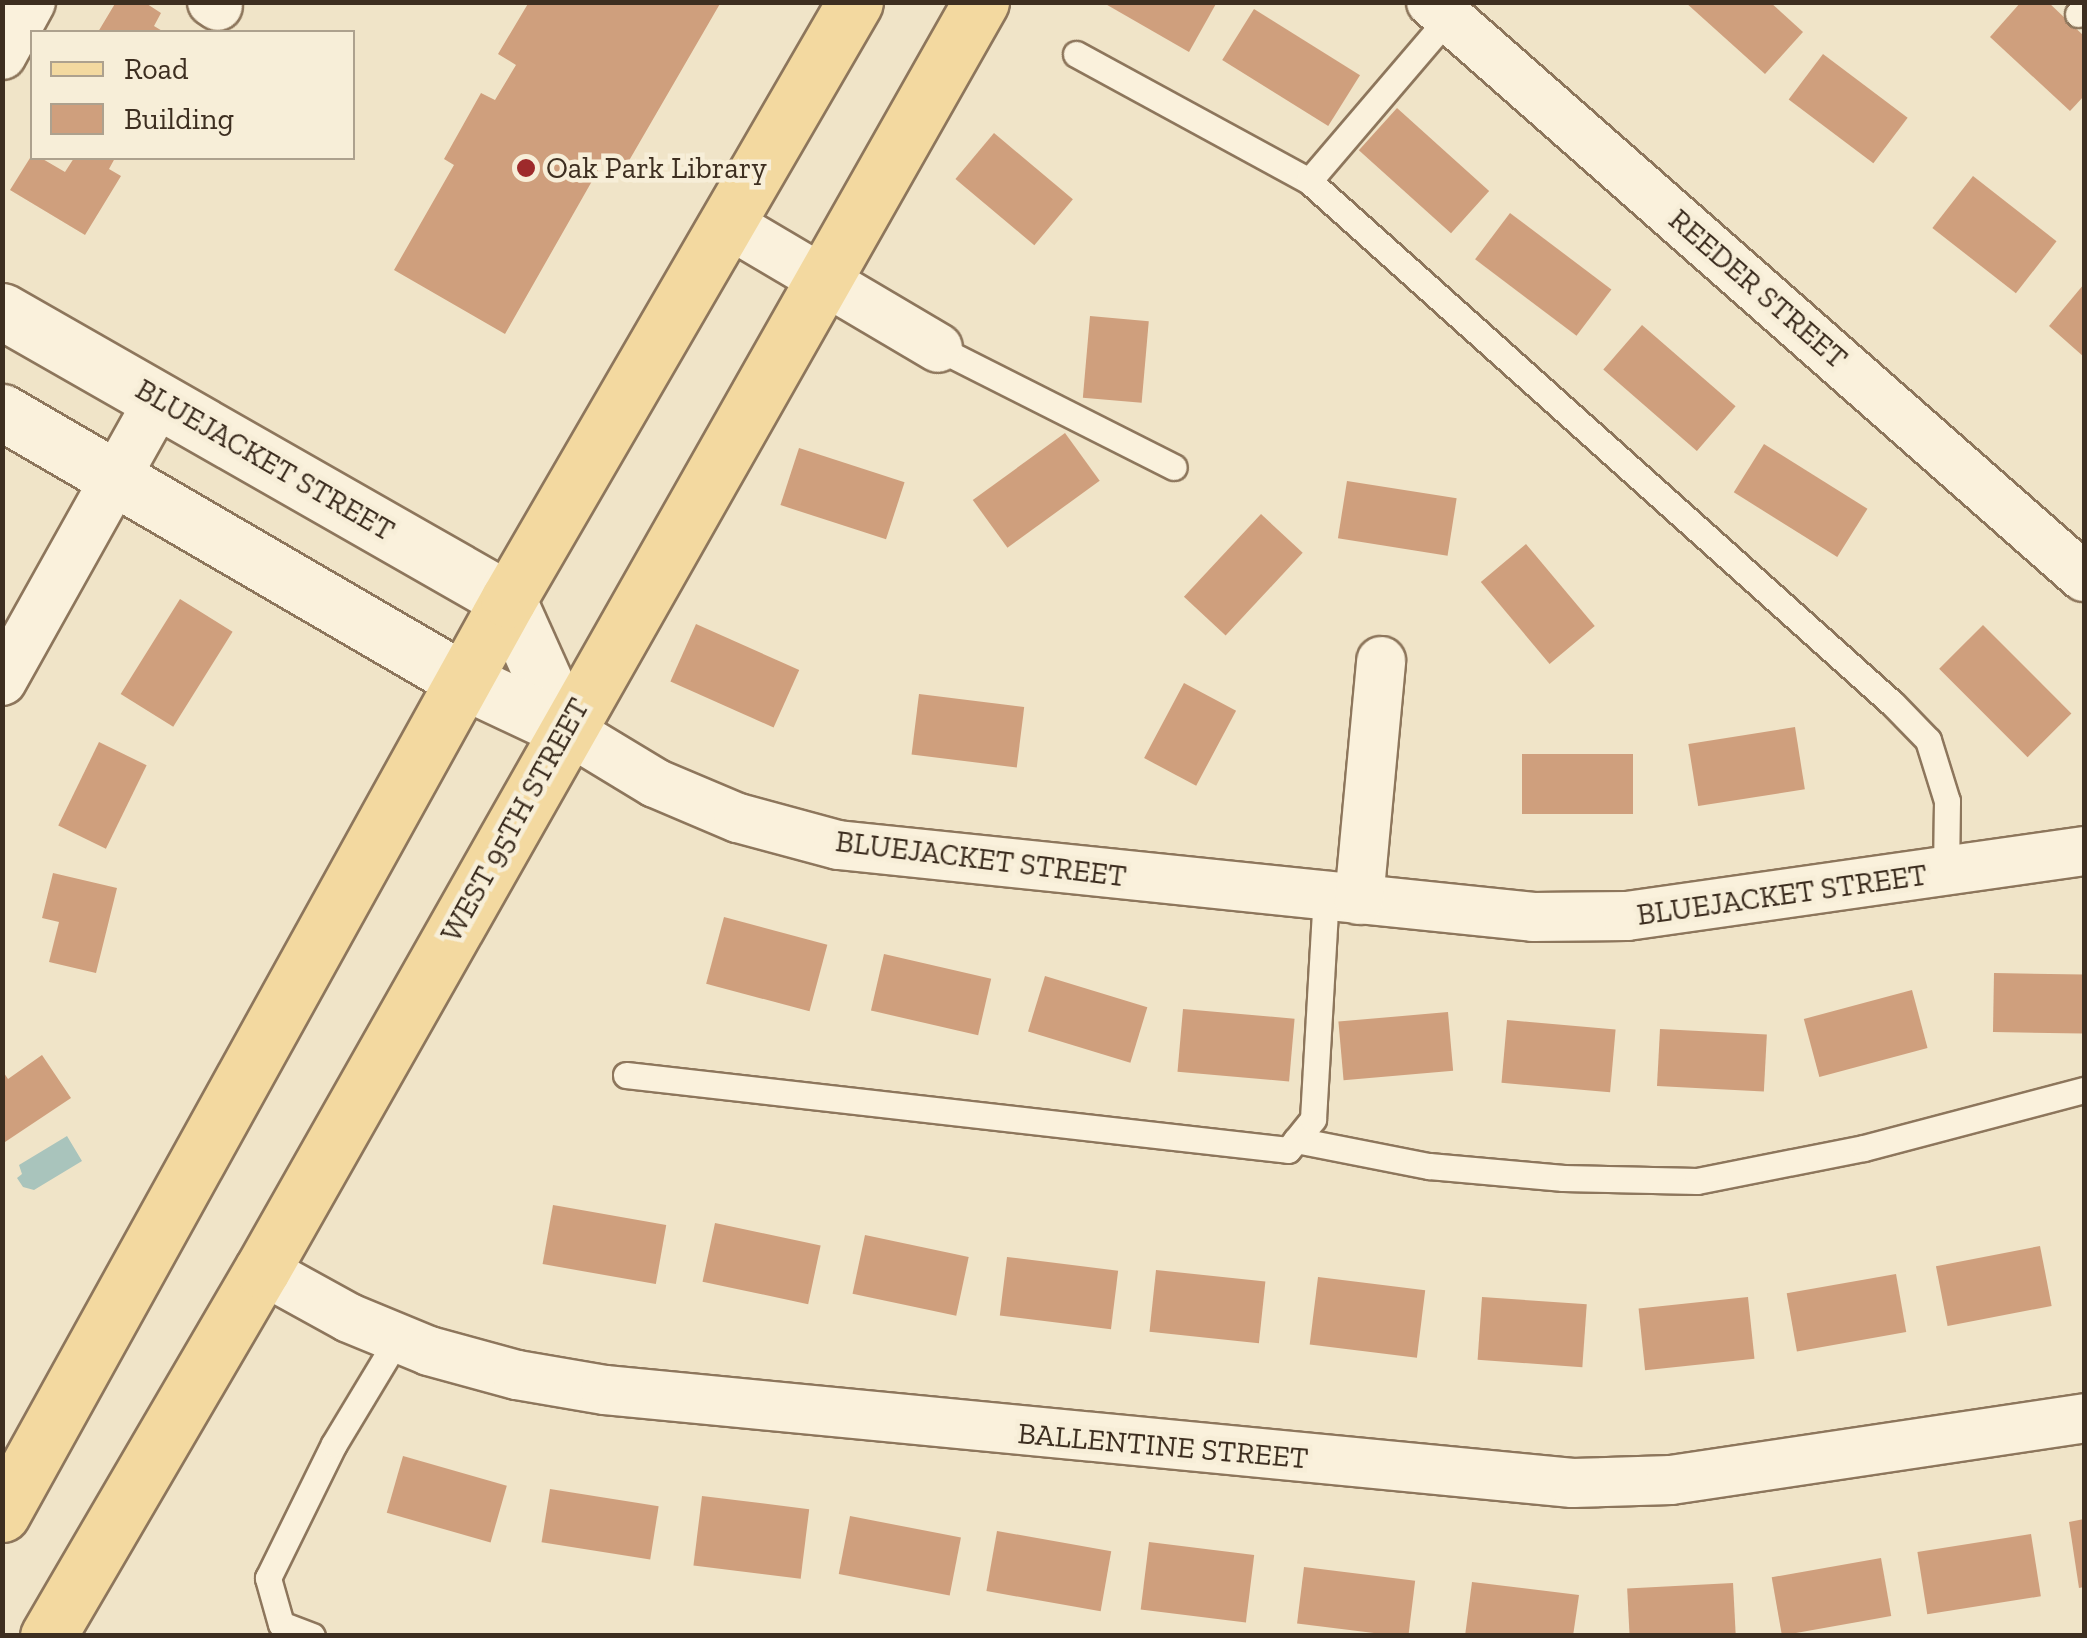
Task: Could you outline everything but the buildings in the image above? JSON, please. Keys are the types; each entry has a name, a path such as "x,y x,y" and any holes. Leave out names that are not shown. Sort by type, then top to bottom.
{"main road":[{"path":"2,1514 508,600 855,2"},
{"name":"WEST 95TH STREET","path":"48,1636 262,1270 821,278 981,2"}],"street":[{"path":"2,55 31,2"},
{"name":"REEDER STREET","path":"1440,10 2084,576"},
{"path":"727,223 938,348"},
{"name":"BLUEJACKET STREET","path":"2,311 508,600"},
{"path":"2,680 159,400"},
{"name":"BLUEJACKET STREET","path":"2,412 464,680 566,730 655,782 721,811 838,846 1533,916 1627,916 2084,851"},
{"path":"508,600 566,730"},
{"path":"1342,898 1381,660"},
{"name":"BALLENTINE STREET","path":"262,1270 349,1318 398,1338 517,1375 605,1390 1573,1483 1671,1480 2084,1418"}],"lane":[{"path":"1309,181 1440,10"},
{"path":"1076,54 1309,181 1928,740 1947,801 1946,872"},
{"path":"938,348 1174,467"},
{"path":"626,1075 1288,1150 1313,1119 1342,898"},
{"path":"1296,1140 1429,1166 1562,1178 1696,1181 1864,1148 2084,1090"},
{"path":"312,1636 281,1624 268,1578 334,1444 398,1338"}],"water":[{"path":"67,1136 82,1161 34,1190 23,1187 17,1178 22,1174 19,1165"}],"place":[{"name":"Oak Park Library","path":"526,168"}]}
